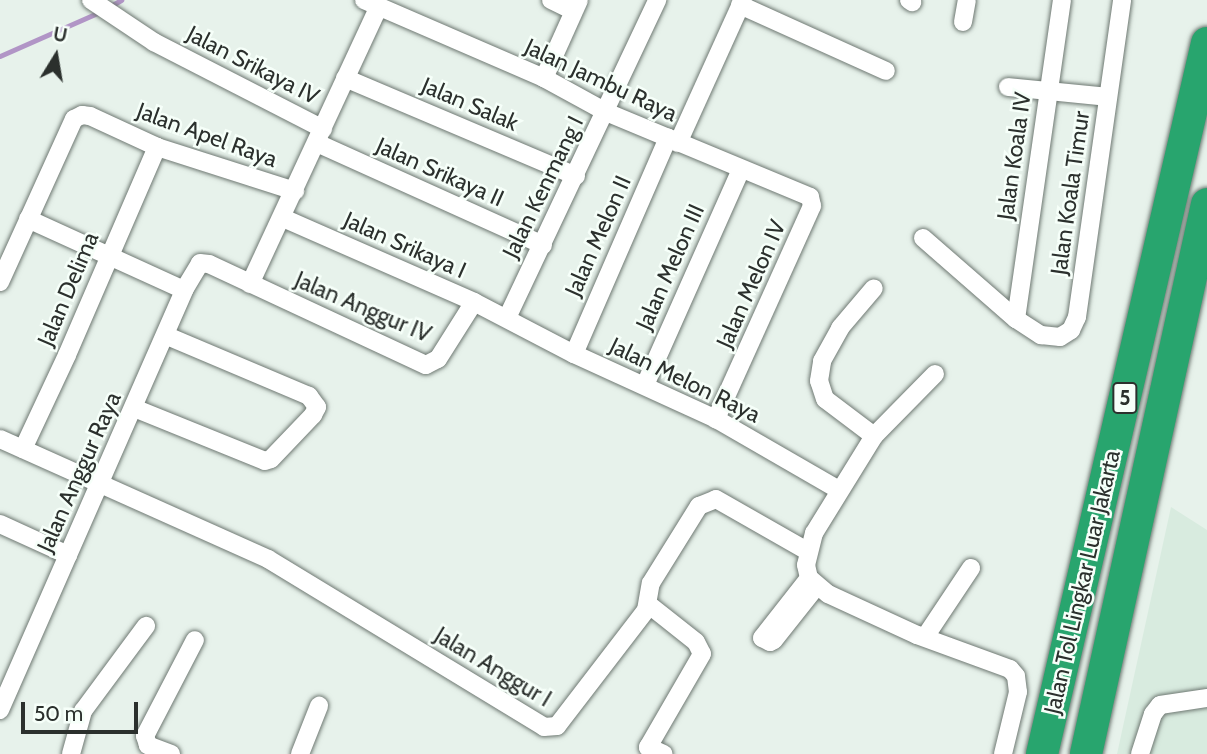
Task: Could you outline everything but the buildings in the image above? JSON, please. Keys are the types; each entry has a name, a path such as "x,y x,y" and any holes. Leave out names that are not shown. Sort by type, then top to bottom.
{"highway":[{"name":"Jalan Tol Lingkar Luar Jakarta","path":"1042,754 1207,43"},
{"name":"Jalan Tol Lingkar Luar Jakarta","path":"1086,754 1207,204"}],"street":[{"name":"Jalan Srikaya IV","path":"91,0 113,17 320,136"},
{"path":"544,78 577,5 551,0"},
{"name":"Jalan Kenmang I","path":"507,318 657,0"},
{"path":"962,22 967,0"},
{"name":"Jalan Koala IV","path":"1016,318 1062,0"},
{"name":"Jalan Koala Timur","path":"1016,318 1041,335 1060,337 1072,330 1077,317 1122,0"},
{"path":"742,3 886,71"},
{"name":"Jalan Melon II","path":"574,354 673,141 742,3"},
{"path":"250,284 320,136 345,78 371,4"},
{"name":"Jalan Jambu Raya","path":"371,4 544,78 606,112 810,197 812,206"},
{"name":"Jalan Salak","path":"345,78 576,176"},
{"path":"1008,87 1108,97"},
{"name":"Jalan Apel Raya","path":"0,282 74,119 90,116 157,147 295,191"},
{"name":"Jalan Srikaya II","path":"320,136 543,244"},
{"name":"Jalan Delima","path":"23,449 157,147"},
{"name":"Jalan Melon III","path":"645,385 741,169"},
{"name":"Jalan Melon IV","path":"716,419 812,206"},
{"name":"Jalan Srikaya I","path":"283,218 507,318"},
{"path":"28,219 184,290"},
{"path":"923,238 1016,318"},
{"name":"Jalan Anggur Raya","path":"0,710 167,336 184,290 200,264 208,264"},
{"name":"Jalan Anggur IV","path":"208,264 426,365 438,359 474,302"},
{"path":"874,288 840,328 822,361 819,381 825,399 874,436"},
{"name":"Jalan Melon Raya","path":"507,318 574,354 716,419 839,490"},
{"path":"134,408 265,461 271,459 313,415 317,407 309,396 167,336"},
{"path":"935,374 874,436 839,490 814,533 807,551 813,583 925,638 1010,669 1016,676 1018,692 1008,743 1003,754"},
{"name":"Jalan Anggur I","path":"0,439 268,559 544,727 557,726 648,604 651,583 699,506 716,499 807,551"},
{"path":"1,528 68,555"},
{"path":"925,638 971,568"},
{"path":"648,604 695,642 702,654 648,747 664,754"},
{"path":"71,754 83,711 146,626"},
{"path":"171,754 148,745 145,736 195,640"},
{"path":"1140,754 1153,714 1160,705 1207,698"},
{"path":"300,754 319,706"}],"shaded area":[{"path":"1171,507 1207,530 1207,754 1117,754"}],"waterway":[{"path":"109,7 121,0"},
{"path":"0,56 102,11"}]}
